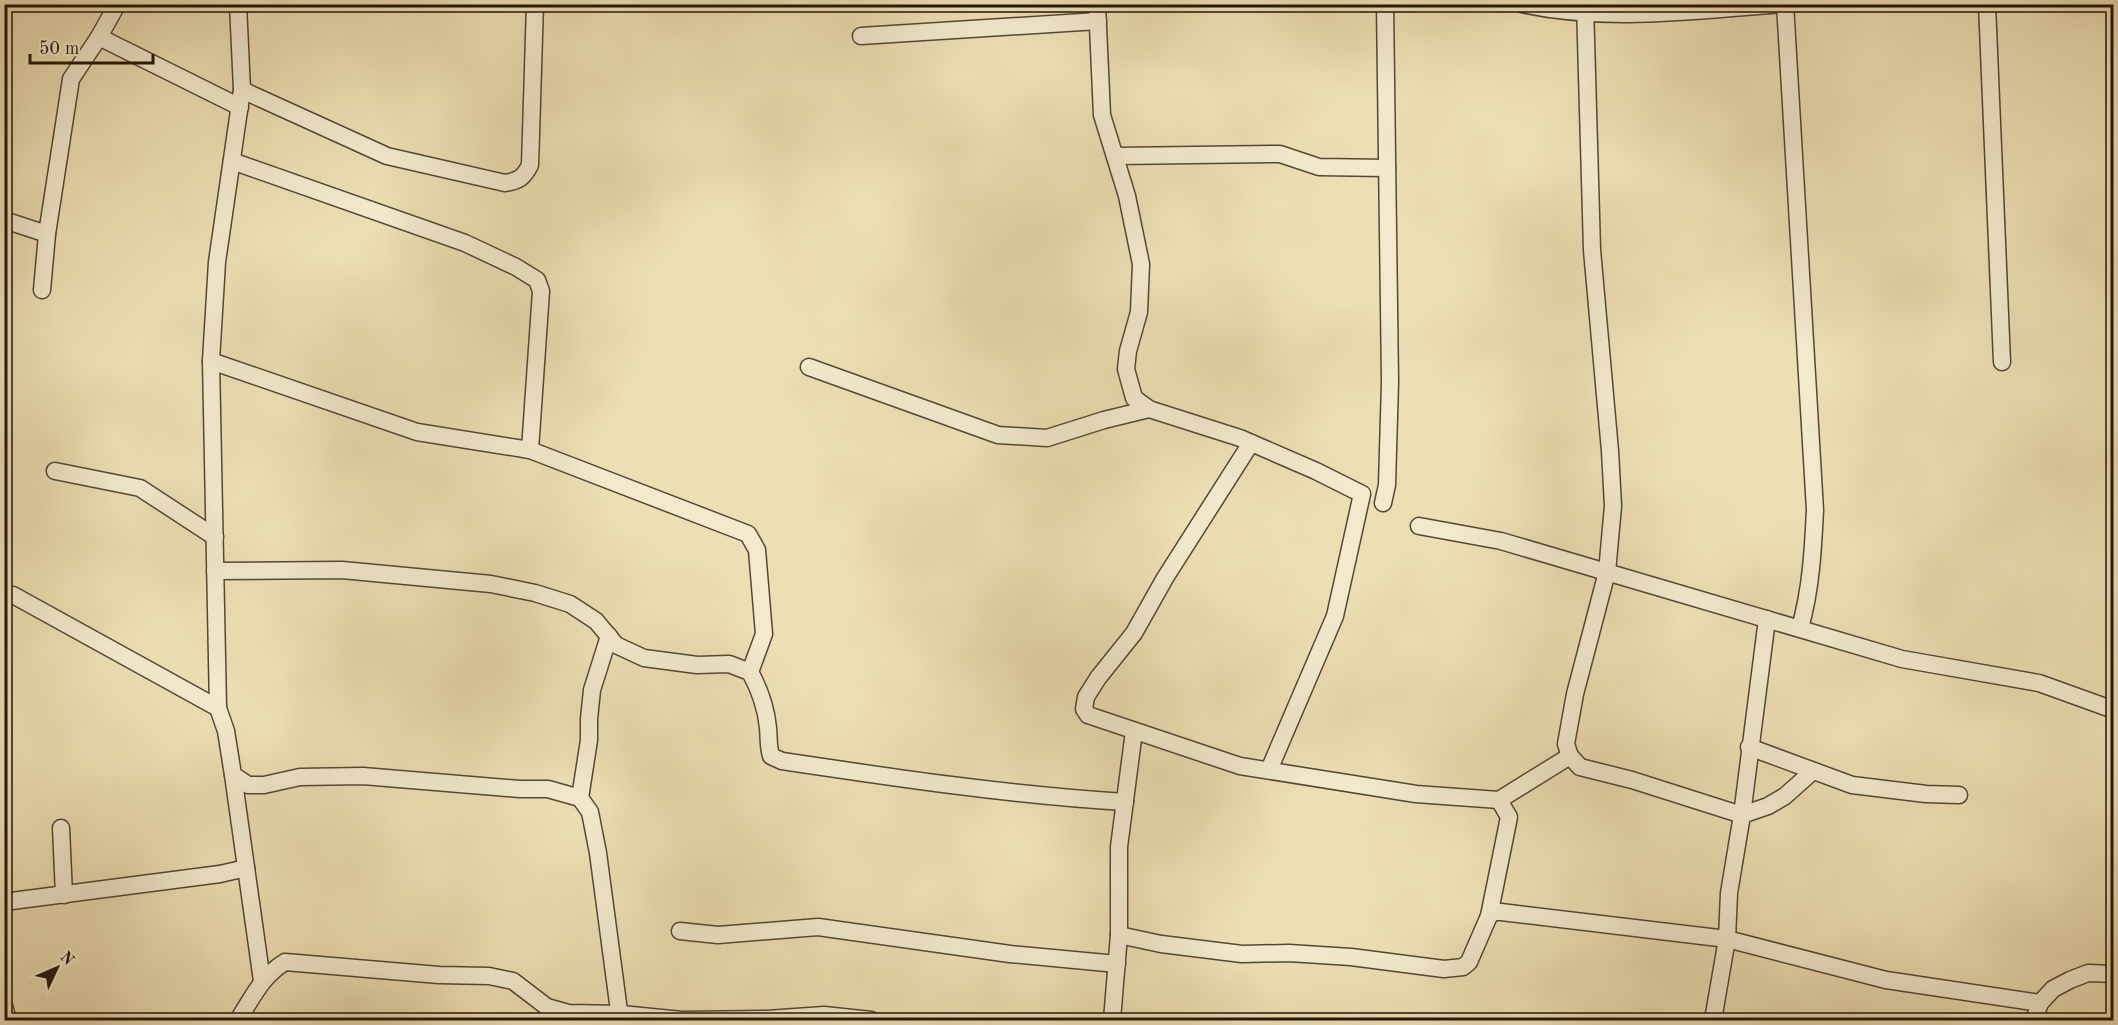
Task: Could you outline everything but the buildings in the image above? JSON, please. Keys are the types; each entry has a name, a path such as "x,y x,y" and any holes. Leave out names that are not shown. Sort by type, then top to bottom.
{"street":[{"path":"42,290 47,234 71,79 99,37 114,10 114,4"},
{"path":"238,4 242,90 217,262 211,361 218,708 226,731 262,981"},
{"path":"242,90 387,156 505,183 517,182 525,175 530,165 535,4"},
{"path":"1383,503 1387,485 1390,382 1385,4"},
{"path":"1522,4 1552,11 1585,9 1619,15 1783,4 1815,510 1808,602 1800,628"},
{"path":"1987,4 2002,362"},
{"path":"1585,9 1592,250 1610,451 1612,506 1607,572 1575,694 1566,744 1570,756 1580,767 1632,780 1742,815 1768,806 1785,796 1813,771"},
{"path":"861,36 1097,13 1102,115 1127,196 1141,264 1139,312 1128,351 1126,369 1134,398 1149,409 1251,443 1362,494 1335,616 1269,770"},
{"path":"99,37 240,107"},
{"path":"1116,156 1280,154 1319,167 1387,168"},
{"path":"231,161 465,243 516,267 537,280 541,291 530,450"},
{"path":"4,220 47,234"},
{"path":"211,361 417,432 530,450 748,534 757,550 764,634 750,672"},
{"path":"809,367 998,435 1047,438 1149,409"},
{"path":"1251,443 1165,578 1134,633 1098,678 1084,702 1084,709 1088,716 1240,766 1416,794 1500,800 1570,756"},
{"path":"55,471 140,488 215,537"},
{"path":"1419,526 1501,541 1902,659 2039,683 2114,710"},
{"path":"215,571 342,570 491,584 535,593 570,604 596,621 616,645 644,658 697,665 729,664 750,672 762,694 771,756 782,762 942,785 1057,798 1125,802"},
{"path":"13,595 218,708"},
{"path":"1713,1020 1727,939 1730,893 1767,619"},
{"path":"580,798 589,740 592,690 609,636"},
{"path":"1112,1020 1119,935 1119,847 1134,731"},
{"path":"1749,747 1852,785 1926,794 1959,795"},
{"path":"233,775 248,785 264,785 300,777 363,776 520,789 548,789 580,798 591,812 621,1014"},
{"path":"1119,935 1161,945 1209,952 1310,954 1444,969 1463,967 1469,962 1489,916 1509,817 1500,800"},
{"path":"61,828 63,895"},
{"path":"4,902 220,874 246,868"},
{"path":"1489,916 1494,912 1502,912 1727,939 1886,980 2040,1003"},
{"path":"680,931 718,935 818,927 1010,954 1117,964"},
{"path":"238,1020 262,981 272,970 285,962 439,975 489,976 513,981 545,1014 621,1014 682,1020 767,1019 824,1015 871,1020"},
{"path":"2034,1020 2040,1003 2053,989 2088,973 2114,974"},
{"path":"4,1006 8,1020"}]}
